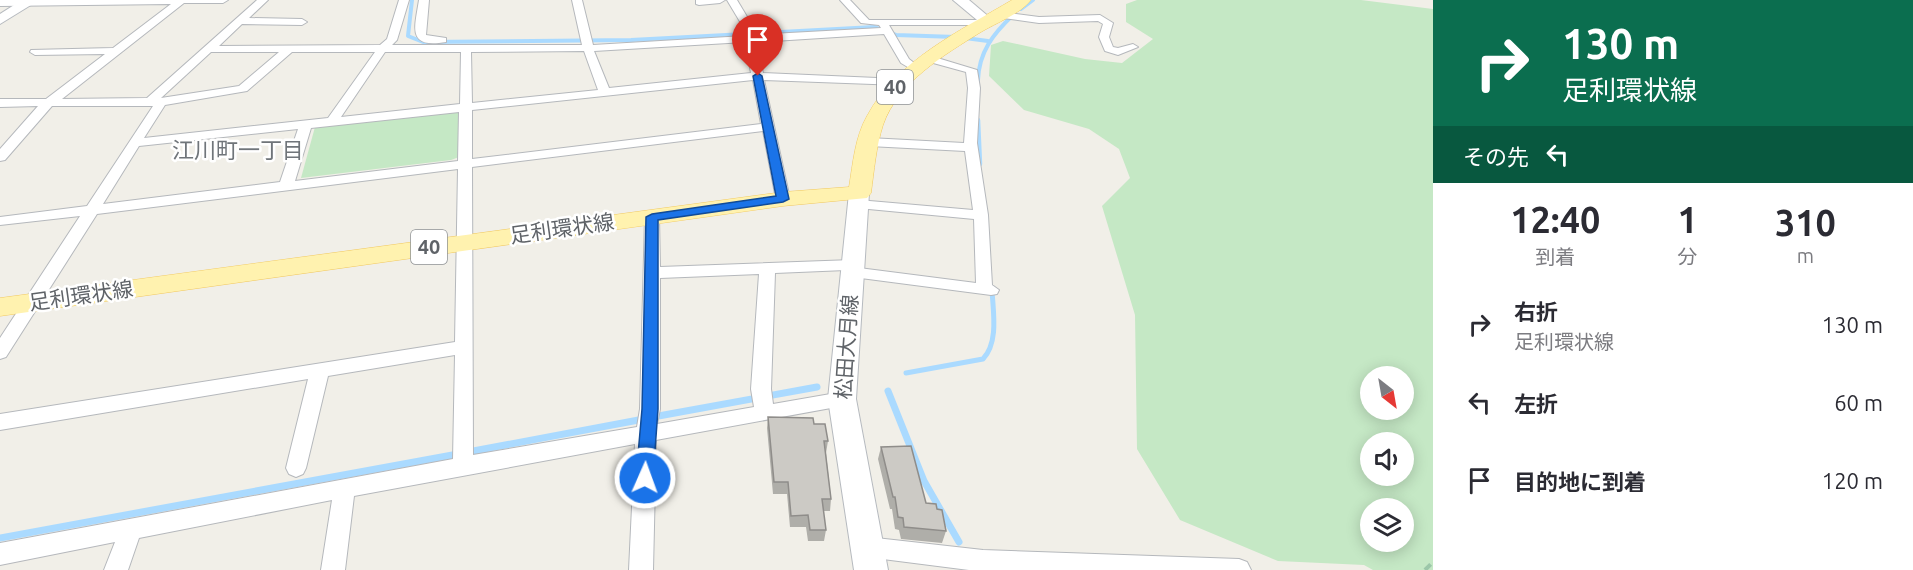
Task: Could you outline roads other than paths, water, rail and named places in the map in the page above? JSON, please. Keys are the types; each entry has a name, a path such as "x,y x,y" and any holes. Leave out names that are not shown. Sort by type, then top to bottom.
{"main road":[{"path":"960,0 1002,18"},
{"name":"40","path":"859,199 869,142 876,119 887,98 900,82 923,64 1002,18 1023,0"},
{"path":"0,20 30,1"},
{"name":"足利環状線","path":"0,307 783,199 859,199"},
{"name":"松田大月線","path":"859,199 842,399 869,559"}],"street":[{"path":"0,157 45,106 182,0"},
{"path":"0,3 223,0"},
{"path":"0,352 93,209 155,102 263,0"},
{"path":"332,122 382,49 392,40 404,0"},
{"path":"424,0 419,33 422,38 587,44"},
{"path":"577,0 587,44 605,92"},
{"path":"699,2 720,0"},
{"path":"732,0 750,34 783,199"},
{"path":"651,273 853,268 988,290 981,215 971,147 974,88 971,70 905,61 884,26 859,22 845,0"},
{"path":"208,50 466,49 587,44 1002,18 1104,19 1108,23 1104,37 1109,49 1118,52 1133,47"},
{"path":"240,21 302,22"},
{"path":"750,34 798,25"},
{"path":"0,103 155,102 243,89 290,48"},
{"path":"464,456 466,49"},
{"path":"35,52 118,51"},
{"path":"133,143 758,76 900,82"},
{"path":"286,186 306,124"},
{"path":"0,221 768,127"},
{"path":"869,142 971,147"},
{"path":"859,199 981,215"},
{"path":"641,570 648,422 652,217"},
{"path":"762,401 767,269"},
{"path":"0,422 463,347"},
{"path":"296,468 320,370"},
{"path":"0,554 344,489 464,456 762,401 842,399"},
{"path":"333,570 344,489"},
{"path":"116,570 131,529"},
{"path":"869,559 1239,570"}],"waterway":[{"path":"412,0 408,36 423,42 631,40 874,27 896,35 956,37"},
{"path":"1021,9 1033,0"},
{"path":"978,80 981,61 988,44 1013,15"},
{"path":"965,38 988,41"},
{"path":"978,120 980,164"},
{"path":"906,373 983,359 988,352 993,335 992,290"},
{"path":"653,417 817,387"},
{"path":"888,391 924,481 959,542"},
{"path":"468,452 644,419"},
{"path":"0,538 458,454"}],"district":[{"name":"江川町一丁目","path":"238,150"}]}
